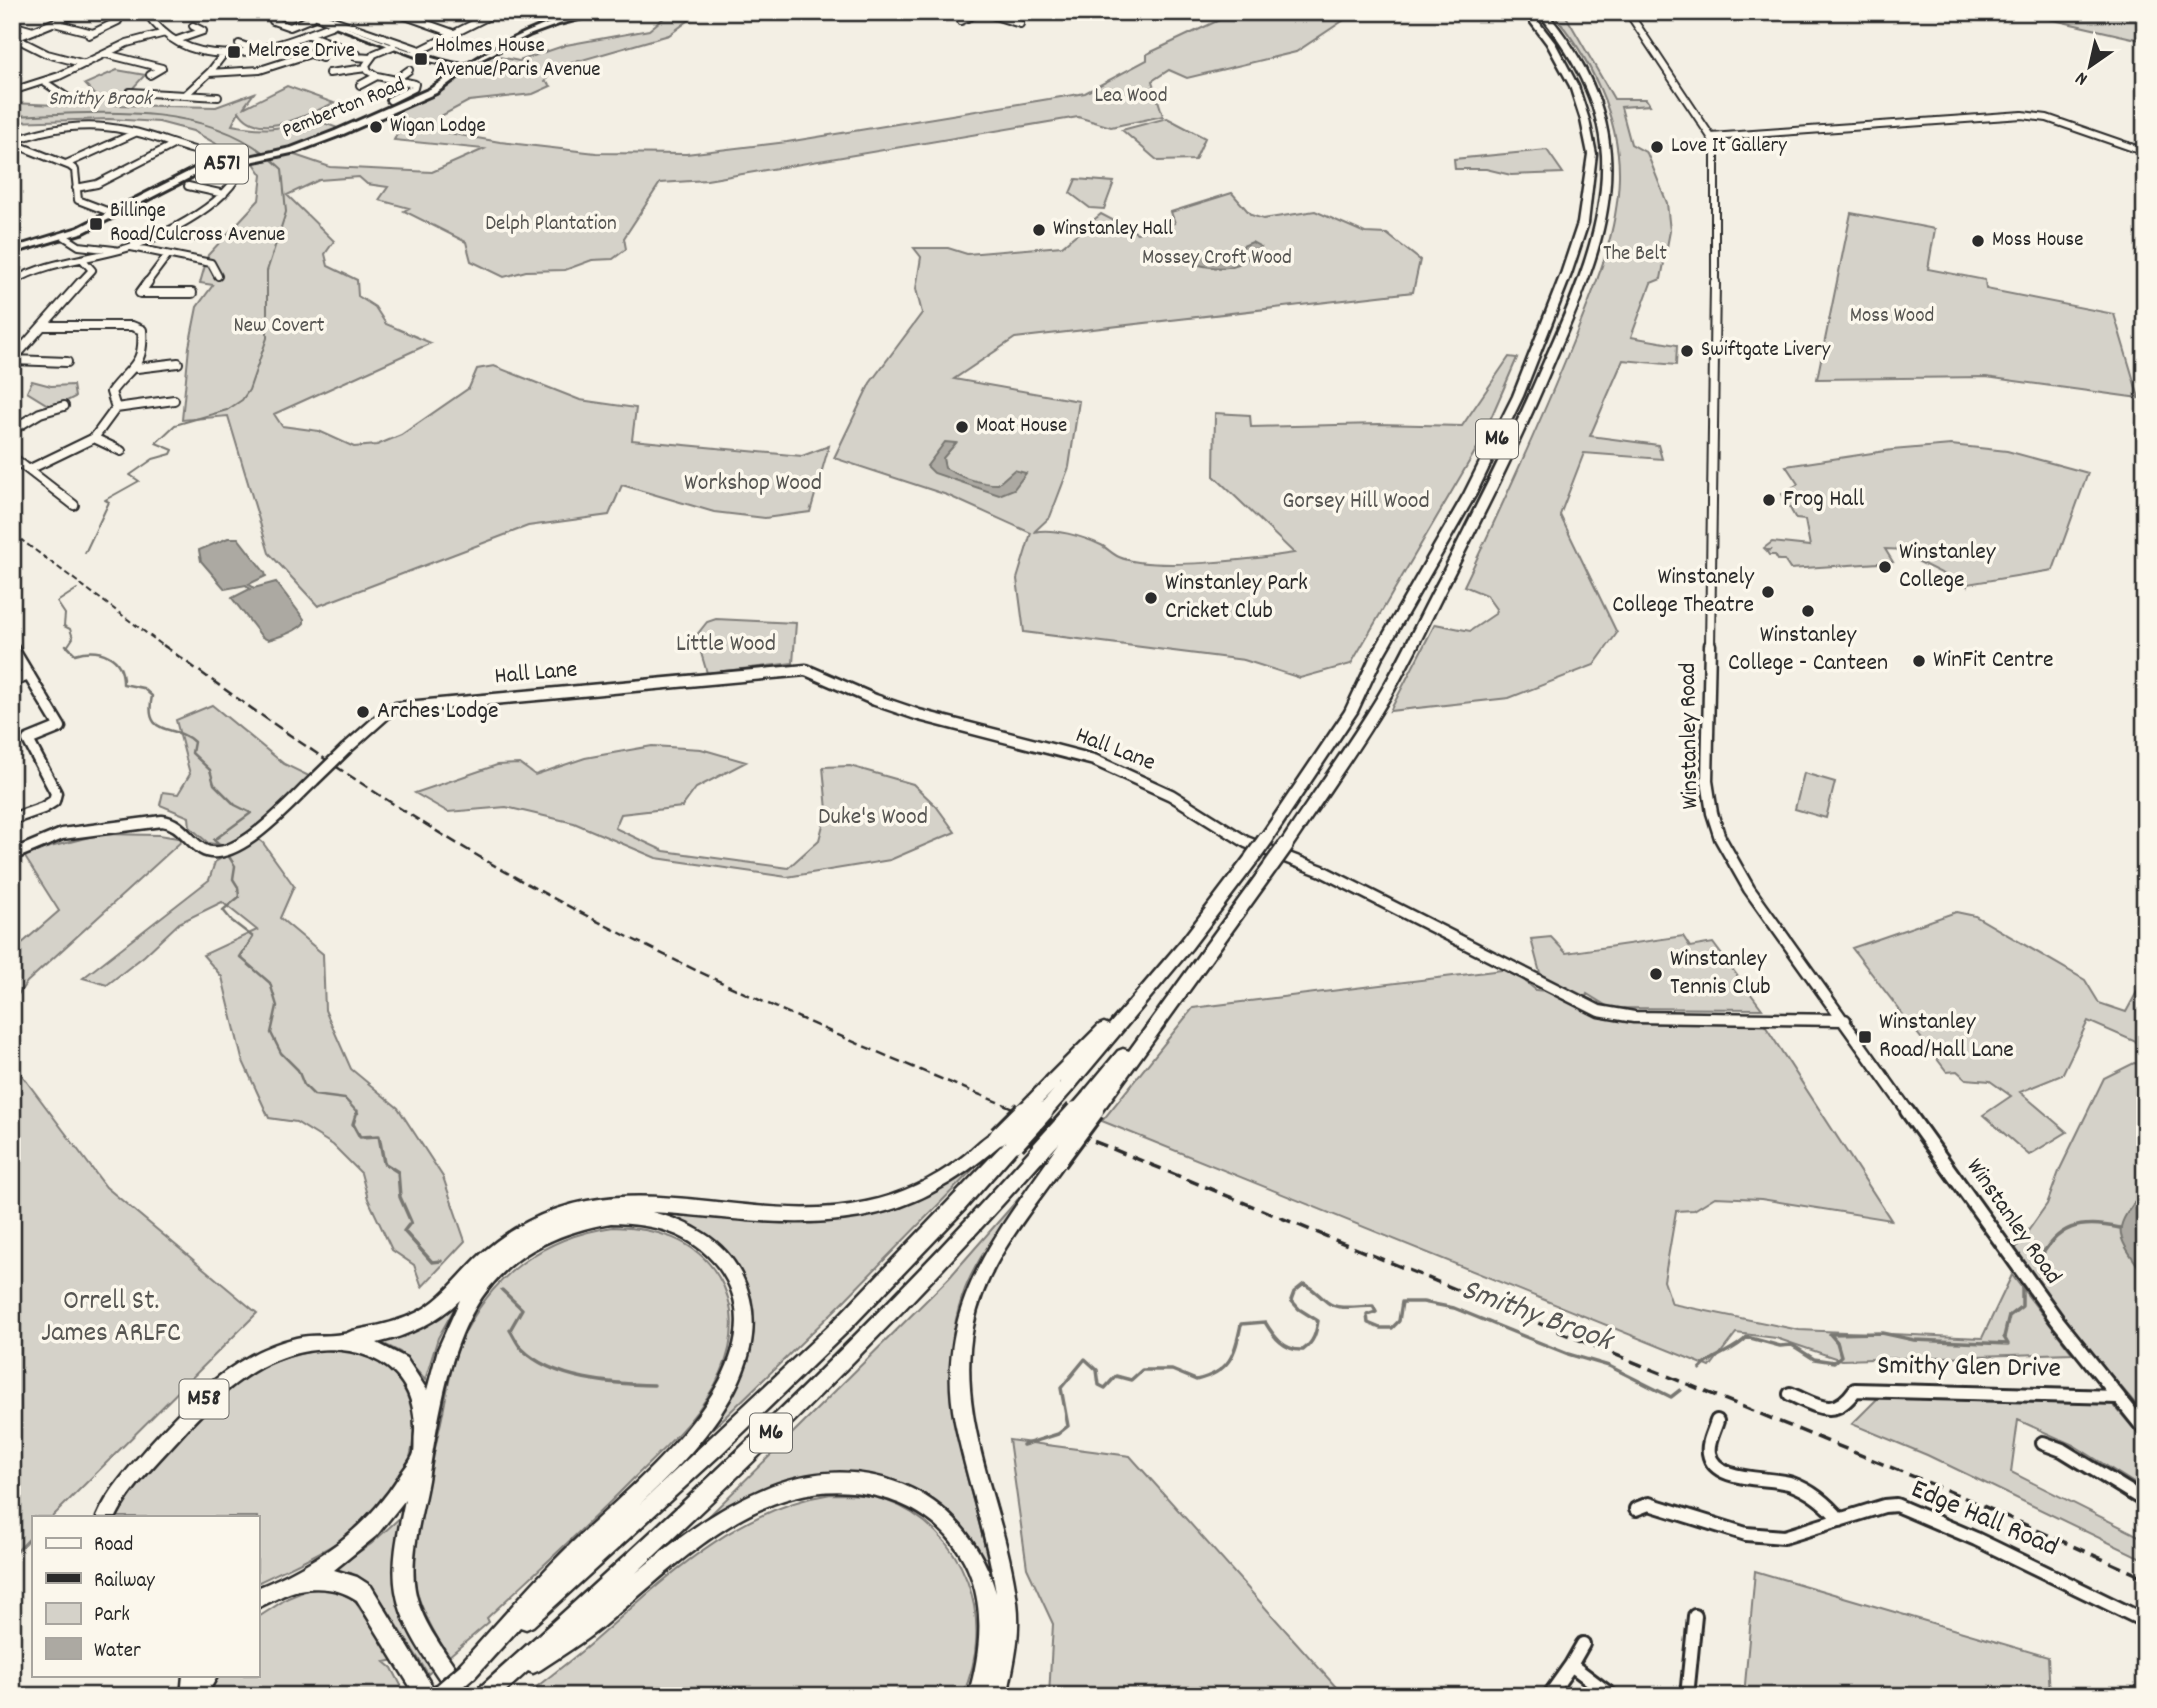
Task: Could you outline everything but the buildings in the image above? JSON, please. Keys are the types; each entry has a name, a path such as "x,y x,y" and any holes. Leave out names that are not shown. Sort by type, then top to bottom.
{"highway":[{"name":"M6","path":"438,1696 624,1531 790,1376 895,1271 1007,1139 1186,945 1267,837 1351,712 1376,658 1470,494 1518,396 1583,223 1592,154 1585,120 1574,86 1551,43 1527,12"},
{"name":"M6","path":"997,1696 1008,1650 1009,1614 995,1540 964,1428 959,1389 960,1349 969,1309 990,1259 1057,1161 1094,1099 1207,954 1271,866 1378,706 1518,436 1583,282 1601,215 1606,156 1600,118 1584,76 1570,50 1542,12"},
{"name":"M6","path":"485,1696 636,1562 809,1397 917,1285 1038,1153 1094,1099"},
{"name":"M6","path":"343,1340 391,1332 424,1317 444,1304 503,1245 535,1226 566,1213 624,1204 784,1217 859,1212 901,1200 944,1180 1007,1139"},
{"name":"M6","path":"424,1450 445,1350 457,1322 481,1283 528,1242 585,1220 608,1217 646,1218 681,1227 697,1236 712,1248 732,1274 742,1306 744,1339 738,1361 718,1402 676,1452 574,1554 467,1671"},
{"name":"M58","path":"107,1516 122,1489 204,1399 249,1364 278,1351 312,1342 343,1340 390,1357 412,1378 421,1398 424,1450 406,1555 405,1589 411,1610 463,1696"},
{"path":"259,1605 275,1591 336,1559 370,1531 402,1491 424,1450"},
{"name":"M6","path":"485,1696 592,1623 701,1534 741,1508 777,1492 831,1481 866,1483 915,1500 943,1519 965,1545 981,1575 990,1610 990,1646 978,1696"},
{"path":"275,1591 333,1579 351,1584 364,1593 428,1696"},
{"path":"192,1676 192,1696"},
{"path":"192,1696 207,1676"}],"main road":[{"name":"Pemberton Road","path":"12,251 65,237 184,176 243,159 293,150 338,133 405,105 484,55 546,27 603,12"},
{"path":"307,14 416,52 431,60 467,67"},
{"path":"431,60 456,64 484,55"},
{"path":"446,64 455,70 454,76"}],"street":[{"path":"59,12 71,16"},
{"path":"14,39 80,12"},
{"path":"146,12 165,33 177,40 202,52 223,55 268,50 333,25"},
{"path":"400,12 397,13 453,33"},
{"path":"273,21 290,27 307,14 416,52 497,12"},
{"path":"961,21 981,12 1020,24"},
{"path":"1000,18 1018,12"},
{"name":"Winstanley Road","path":"1628,12 1711,137 1715,181 1712,575 1707,746 1709,805 1719,843 2057,1320 2145,1430"},
{"path":"54,23 91,34 118,21"},
{"path":"12,25 33,31"},
{"path":"177,40 203,31 193,26"},
{"path":"12,91 44,82 127,43 165,33"},
{"path":"307,34 342,48"},
{"path":"14,39 47,54 85,64"},
{"path":"239,44 259,51"},
{"path":"283,44 322,58"},
{"path":"355,57 370,58 393,46"},
{"path":"105,53 162,68 150,75"},
{"path":"209,73 260,70 310,54"},
{"path":"185,95 209,73 223,55"},
{"path":"366,68 370,58"},
{"path":"332,74 366,68 377,76 412,82 415,87 390,100"},
{"path":"398,78 411,70"},
{"path":"360,85 377,76"},
{"path":"44,82 71,100"},
{"path":"130,92 219,97"},
{"path":"1711,137 2022,115 2047,118 2145,152"},
{"path":"12,142 32,133 52,130 116,129 194,150"},
{"path":"66,164 135,133"},
{"path":"12,142 75,170 78,200 112,214"},
{"path":"76,188 97,184 173,145"},
{"path":"13,281 29,273 130,247 224,194 242,172 243,159"},
{"path":"188,186 224,194"},
{"path":"160,231 192,237"},
{"path":"65,237 79,246 114,250"},
{"path":"130,247 211,263 218,276"},
{"path":"167,256 140,293 192,293"},
{"path":"13,360 92,270 83,260"},
{"path":"43,326 119,326 142,330 142,356 137,368 111,392 116,408"},
{"path":"13,360 67,362"},
{"path":"137,368 178,363"},
{"path":"30,469 94,438 116,408 174,400"},
{"path":"12,430 40,413 64,405"},
{"path":"94,438 121,451"},
{"path":"12,457 74,505"},
{"path":"12,646 60,727 28,740 56,793 54,801 12,819"},
{"name":"Hall Lane","path":"12,855 60,834 117,825 167,822 178,828 201,850 218,853 232,848 270,824 280,810 391,709 806,670 875,700 919,715 1094,760 1171,795 1246,842 1322,871 1606,1013 1699,1019 1845,1020"},
{"path":"12,681 29,675"},
{"name":"Smithy Glen Drive","path":"1790,1394 1828,1409 1840,1409 1847,1405 1855,1391 2117,1397"},
{"path":"1717,1421 1709,1451 1712,1462 1718,1468 1746,1478 1790,1482 1818,1497 1840,1520"},
{"path":"2043,1443 2073,1452 2145,1501"},
{"name":"Edge Hall Road","path":"1636,1509 1649,1504 1746,1534 1784,1537 1884,1506 1904,1508 2145,1621"},
{"path":"1687,1696 1695,1616"},
{"path":"1549,1696 1583,1644"},
{"path":"1571,1665 1612,1696"}],"green space":[{"path":"671,12 700,12 669,35 554,68 545,81 551,86 533,94 469,101 439,117 442,132 596,153 686,154 787,142 1085,93 1147,60 1147,54 1236,12 1356,12 1296,52 1187,78 1169,70 1152,81 1163,116 1111,127 1078,117 707,180 660,183 624,238 626,249 613,259 592,260 565,270 526,271 504,277 471,261 466,242 404,211 409,208 379,200 388,187 367,184 359,177 319,180 287,195 334,241 325,254 328,266 357,280 358,296 375,307 386,324 431,343 274,414 282,426 319,431 354,447 377,445 401,435 469,388 477,369 494,366 580,400 636,408 632,440 802,456 829,446 810,512 765,518 714,512 622,485 609,515 528,526 318,606 269,553 228,416 182,420 189,347 197,307 213,285 200,283 208,255 259,200 262,175 251,159 281,152 239,158 229,156 215,143 193,131 159,122 109,119 12,122 12,103 56,105 101,101 85,84 117,70 145,75 117,105 216,107 254,93 243,108 287,86 334,103 284,123 271,125 258,125 247,120 239,111 232,125 272,128 310,118 338,128 286,152 330,167 432,172 484,149 394,140 402,124 386,114 435,92 490,55 519,61 566,45 649,30"},
{"name":"Gorsey Hill Wood","path":"1551,12 1563,12 1566,16 1614,99 1646,99 1650,105 1621,107 1631,144 1647,153 1667,203 1670,231 1661,279 1651,283 1631,337 1677,345 1676,365 1623,360 1590,436 1658,445 1662,459 1584,453 1560,515 1617,633 1594,665 1509,698 1390,711 1435,624 1470,631 1495,614 1496,609 1486,595 1464,586 1559,375 1596,282 1614,219 1618,198 1618,154 1608,110 1600,88 1578,47"},
{"path":"2019,12 2145,12 2145,41"},
{"path":"1167,118 1205,138 1195,160 1158,161 1122,130"},
{"path":"1547,150 1563,173 1511,175 1486,169 1455,169 1454,159"},
{"path":"1076,179 1114,182 1104,209 1090,208 1070,193"},
{"name":"Mossey Croft Wood","path":"1232,193 1251,215 1263,219 1315,211 1365,233 1387,234 1420,260 1413,292 1015,338 954,379 1079,401 1069,467 1050,517 1034,532 1050,531 1077,536 1101,545 1119,557 1135,561 1179,564 1294,553 1214,476 1215,413 1250,415 1251,427 1379,424 1462,426 1509,357 1517,358 1480,443 1351,664 1300,678 1244,660 1024,632 1017,579 1031,533 947,495 834,458 870,383 922,313 916,289 921,257 914,248 948,248 967,254 1062,246 1101,214 1137,233 1175,223 1171,212"},
{"name":"Moss Wood","path":"1851,213 1935,229 1928,269 1985,280 1986,289 2114,314 2139,398 1986,377 1817,379"},
{"path":"32,381 51,386 73,385 75,397 53,408 27,392"},
{"path":"1951,445 2007,451 2088,473 2053,570 1967,586 1915,560 1908,550 1885,549 1893,562 1790,569 1784,560 1769,555 1767,552 1770,550 1764,548 1772,542 1810,546 1805,520 1796,519 1782,494 1798,484 1786,466 1892,450"},
{"name":"Little Wood","path":"716,619 796,623 793,663 707,673 696,636 707,622"},
{"path":"212,705 284,764 309,776 264,824 229,846 208,843 190,827 189,817 160,805 163,792 178,794 190,774 176,720"},
{"name":"Duke's Wood","path":"652,746 701,749 746,762 696,788 682,807 621,814 615,828 664,851 788,868 819,840 827,810 823,767 850,766 913,784 936,806 955,832 890,860 787,877 656,858 574,823 506,807 448,812 415,793 497,765 520,764 535,775 585,758"},
{"path":"1804,773 1835,782 1826,818 1795,809"},
{"path":"101,834 159,835 184,839 27,982 12,1003 12,952 59,911 23,854"},
{"path":"257,838 294,886 280,918 323,954 325,1010 351,1069 398,1108 443,1177 465,1241 422,1287 414,1265 392,1250 368,1199 361,1173 333,1145 296,1122 269,1118 242,1059 222,977 203,955 257,930 222,902 179,923 144,956 107,985 83,978 209,880 215,862"},
{"path":"1956,912 1975,916 2085,980 2099,1003 2126,1012 2145,977 2145,1046 2088,1021 2062,1075 2020,1092 2067,1132 2029,1155 1983,1115 2011,1096 1990,1081 1966,1079 1957,1071 1947,1072 1852,948"},
{"name":"Winstanley Tennis Club","path":"1683,936 1690,947 1713,943 1762,1009 1610,1008 1587,994 1584,1001 1550,983 1540,973 1531,939 1551,937 1566,953"},
{"path":"1510,969 1536,990 1557,992 1615,1019 1762,1021 1891,1220 1761,1199 1715,1197 1694,1210 1676,1211 1664,1281 1672,1304 1799,1330 1982,1338 2012,1275 2072,1353 1841,1360 1776,1338 1736,1333 1710,1367 1102,1121 1193,1008"},
{"name":"Orrell St. James ARLFC","path":"12,1062 106,1187 257,1313 53,1516 32,1516 32,1536 12,1556"},
{"path":"2134,1063 2145,1066 2145,1415 2052,1306 2014,1251 2047,1204 2060,1169 2104,1078"},
{"path":"982,1160 840,1305 685,1456 724,1403 743,1371 752,1342 754,1314 749,1289 737,1266 721,1246 674,1219 645,1212 781,1222 848,1220 914,1202 949,1183"},
{"path":"1027,1189 985,1250 965,1289 954,1327 951,1365 959,1442 996,1593 977,1547 959,1522 941,1505 921,1492 876,1476 829,1473 782,1483 747,1498 693,1532 949,1278"},
{"path":"613,1227 643,1230 672,1238 698,1252 709,1263 724,1287 731,1311 731,1336 726,1361 704,1403 682,1430 487,1618 489,1622 448,1657 419,1600 413,1556 414,1536 458,1349 474,1316 488,1296 522,1263 564,1240"},
{"path":"462,1295 438,1338 425,1380 400,1352 380,1342"},
{"path":"325,1349 361,1354 381,1363 396,1376 406,1392 414,1429 412,1449 407,1468 398,1485 374,1515 327,1548 259,1582 259,1516 116,1516 130,1494 214,1401 251,1373 297,1355"},
{"path":"1878,1398 2112,1403 2145,1442 2145,1490 2073,1445 2018,1420 2011,1472 2145,1539 2145,1560 1927,1455 1852,1424"},
{"path":"1009,1440 1130,1456 1344,1696 1049,1696 1053,1624 1027,1568"},
{"path":"831,1494 878,1498 913,1513 936,1532 954,1555 967,1580 975,1608 976,1638 972,1667 962,1696 525,1696 671,1574 730,1532 795,1502"},
{"path":"403,1515 396,1563 397,1597 409,1628 433,1670 428,1674 373,1587 351,1573 332,1570 371,1544"},
{"path":"1755,1571 2048,1657 2050,1696 1744,1696"},
{"path":"310,1589 337,1591 354,1600 395,1660 385,1662 392,1668 405,1693 402,1696 205,1696 217,1676 259,1676 259,1617 288,1598"}],"water":[{"path":"1252,242 1261,247 1246,260 1232,266 1215,268 1196,264 1192,258 1229,252"},
{"path":"945,442 956,443 943,458 945,468 964,477 998,484 1014,470 1026,473 1014,489 999,495 934,473 927,466"},
{"path":"228,538 238,538 265,573 266,576 249,584 254,588 276,582 304,619 301,626 272,639 262,637 232,598 250,589 246,585 225,589 201,561 199,550"},
{"path":"2145,1188 2145,1276 2122,1240 2121,1231 2127,1214"}],"waterway":[{"name":"Smithy Brook","path":"12,116 110,113 176,118 208,125 238,137 265,154"},
{"name":"Smithy Brook","path":"85,553 109,502 105,500 139,481 130,475 153,459 171,454 173,450 156,443 175,425 227,410 242,400 249,390 267,338 267,271 286,212 282,169 269,157"},
{"name":"Smithy Brook","path":"67,646 73,638 70,629 64,626 65,614 57,602 77,589"},
{"name":"Smithy Brook","path":"67,646 75,654 101,653 115,660 122,674 123,684 143,688 152,696 150,710 156,724 194,742 192,753 210,770 214,784 235,805 251,813 214,840 221,847"},
{"name":"Smithy Brook","path":"226,852 235,866 233,879 238,887 239,897 223,910 232,921 253,937 240,957 270,983 277,1006 271,1033 281,1053 298,1070 304,1085 314,1095 345,1099 357,1112"},
{"name":"Smithy Brook","path":"357,1112 353,1124 360,1137 379,1136 384,1163 398,1172 400,1197 411,1222 404,1231 432,1262 441,1261"},
{"name":"Smithy Brook","path":"2038,1262 2053,1240 2071,1228 2093,1224 2120,1228"},
{"name":"Smithy Brook","path":"1700,1369 1747,1337 1780,1346 1792,1345 1814,1359 1834,1362 1841,1356 1837,1342 1830,1334 1882,1333 1914,1340 2008,1344 2004,1337 2009,1316 2022,1306 2022,1279"},
{"name":"Smithy Brook","path":"1023,1445 1058,1434 1068,1426 1061,1388 1085,1359 1097,1370 1099,1385 1105,1388 1116,1376 1131,1380 1142,1370 1172,1370 1196,1380 1207,1377 1229,1361 1241,1324 1265,1322 1285,1346 1303,1350 1314,1337 1318,1321 1299,1309 1291,1300 1294,1292 1304,1284 1331,1305 1373,1306 1376,1312 1367,1315 1368,1323 1380,1328 1392,1328 1399,1321 1402,1302 1423,1302 1454,1308 1568,1354 1609,1366 1671,1397 1680,1390"},
{"path":"502,1290 522,1309 510,1330 520,1347 535,1359 550,1368 584,1378 654,1385"}],"railway":[{"path":"12,533 165,647"},
{"path":"163,645 349,775 445,836 544,893 661,954 781,1010 1025,1113"},
{"path":"1020,1111 1956,1494 2145,1578"}],"place":[{"name":"Melrose Drive","path":"234,52"},
{"name":"Holmes House Avenue/Paris Avenue","path":"421,59"},
{"name":"Wigan Lodge","path":"376,127"},
{"name":"Love It Gallery","path":"1657,147"},
{"name":"Billinge Road/Culcross Avenue","path":"96,224"},
{"name":"Winstanley Hall","path":"1039,230"},
{"name":"Moss House","path":"1978,241"},
{"name":"Swiftgate Livery","path":"1687,351"},
{"name":"Moat House","path":"962,427"},
{"name":"Frog Hall","path":"1769,500"},
{"name":"Winstanley College","path":"1885,567"},
{"name":"Winstanely College Theatre","path":"1768,592"},
{"name":"Winstanley Park Cricket Club","path":"1151,598"},
{"name":"Winstanley College - Canteen","path":"1808,611"},
{"name":"WinFit Centre","path":"1919,661"},
{"name":"Arches Lodge","path":"363,712"},
{"name":"Winstanley Tennis Club","path":"1656,974"},
{"name":"Winstanley Road/Hall Lane","path":"1865,1037"}],"park label":[{"name":"Lea Wood","path":"1131,97"},
{"name":"Delph Plantation","path":"551,225"},
{"name":"The Belt","path":"1635,255"},
{"name":"New Covert","path":"279,327"},
{"name":"Workshop Wood","path":"753,484"}]}
